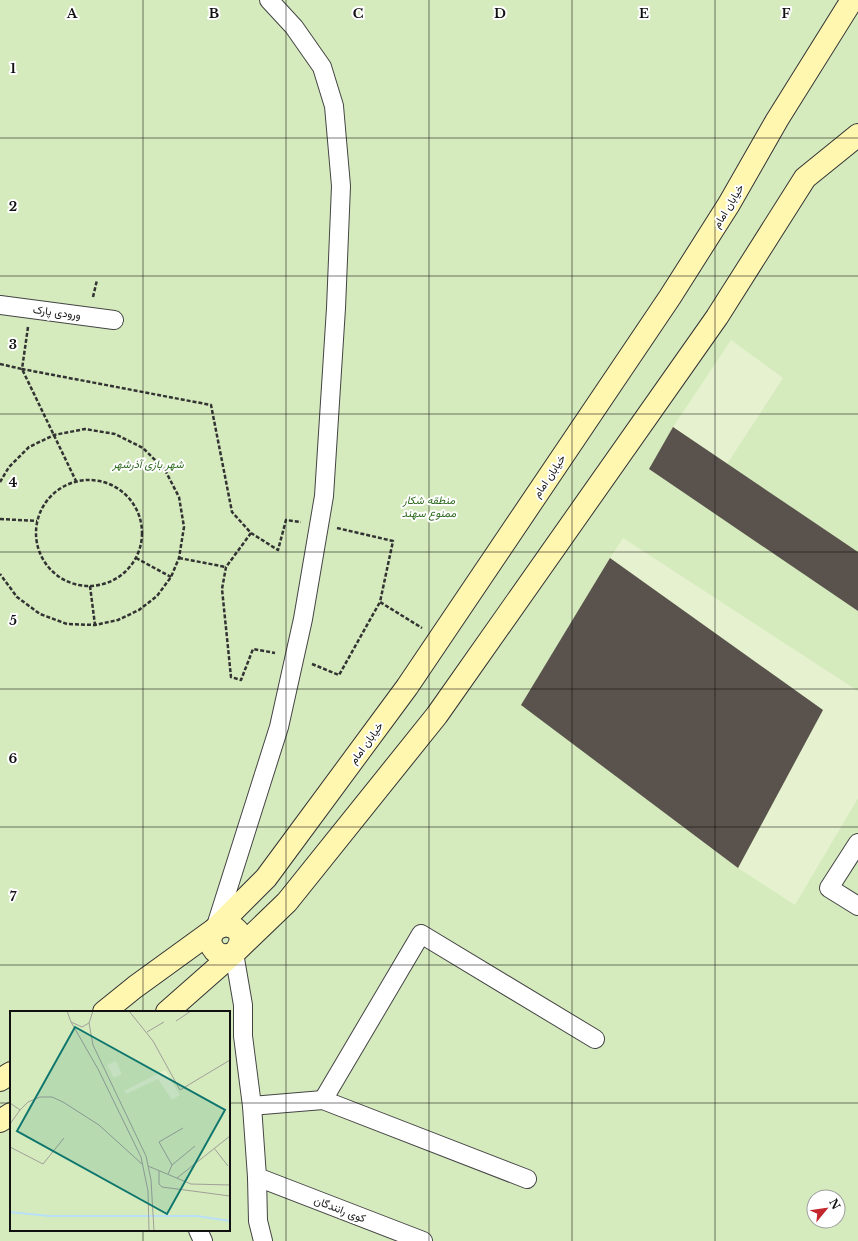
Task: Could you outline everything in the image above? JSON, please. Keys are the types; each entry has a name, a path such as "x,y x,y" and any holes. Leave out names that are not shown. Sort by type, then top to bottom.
{"main road":[{"name":"خیابان امام","path":"105,1011 135,987 215,929 266,878 407,687 670,297 729,204 777,120 852,0"},
{"path":"168,1011 234,953 287,902 437,715 717,317 805,178 858,135"},
{"path":"215,929 219,926 230,925 238,932 241,941 240,946 234,953"},
{"path":"0,1080 10,1074"},
{"path":"0,1121 10,1115"}],"street":[{"path":"215,929 279,727 303,619 324,496 336,308 341,186 334,106 322,67 294,28 269,0"},
{"name":"ورودی پارک","path":"0,305 114,320"},
{"path":"858,843 829,888 858,906"},
{"path":"236,859 241,878 252,884 266,878"},
{"path":"323,1100 421,934 595,1039"},
{"path":"234,953 243,1005 236,1041 252,1106 257,1177 258,1221 263,1241"},
{"path":"252,1106 323,1100 526,1179"},
{"name":"کوی رانندگان","path":"257,1177 422,1241"},
{"path":"198,1231 203,1241"}],"path":[{"path":"30,309 22,369 76,481"},
{"path":"0,364 211,405 232,512 251,533 278,550 286,520 319,523 394,541 380,602 339,675 295,657 253,649 241,680 231,677 222,589 226,566 251,533"},
{"path":"0,482 9,467 29,447 54,435 84,430 115,434 143,448 165,470 179,497 184,528 179,558 171,577 157,596 139,610 118,620 95,625 67,624 40,614 17,597 0,574"},
{"path":"92,480 108,483 122,491 134,505 141,522 142,541 136,558 124,573 109,583 90,586 72,583 56,575 44,561 37,543 37,521 40,511 48,498 61,487 76,481 92,480"},
{"path":"0,519 37,521"},
{"path":"136,558 171,577"},
{"path":"179,558 226,566"},
{"path":"90,586 95,625"},
{"path":"380,602 439,639"}],"green space":[{"name":"منطقه شکار ممنوع سهند","path":"0,0 858,0 858,1241 0,1241"},
{"path":"731,340 783,378 727,464 673,427"},
{"path":"623,538 858,691 858,798 795,905 738,868 823,710 610,558"}],"building":[{"path":"673,427 858,552 858,611 649,469"},
{"path":"610,558 823,710 738,868 521,705"}],"park label":[{"name":"شهر بازی آذرشهر","path":"148,464"}]}
